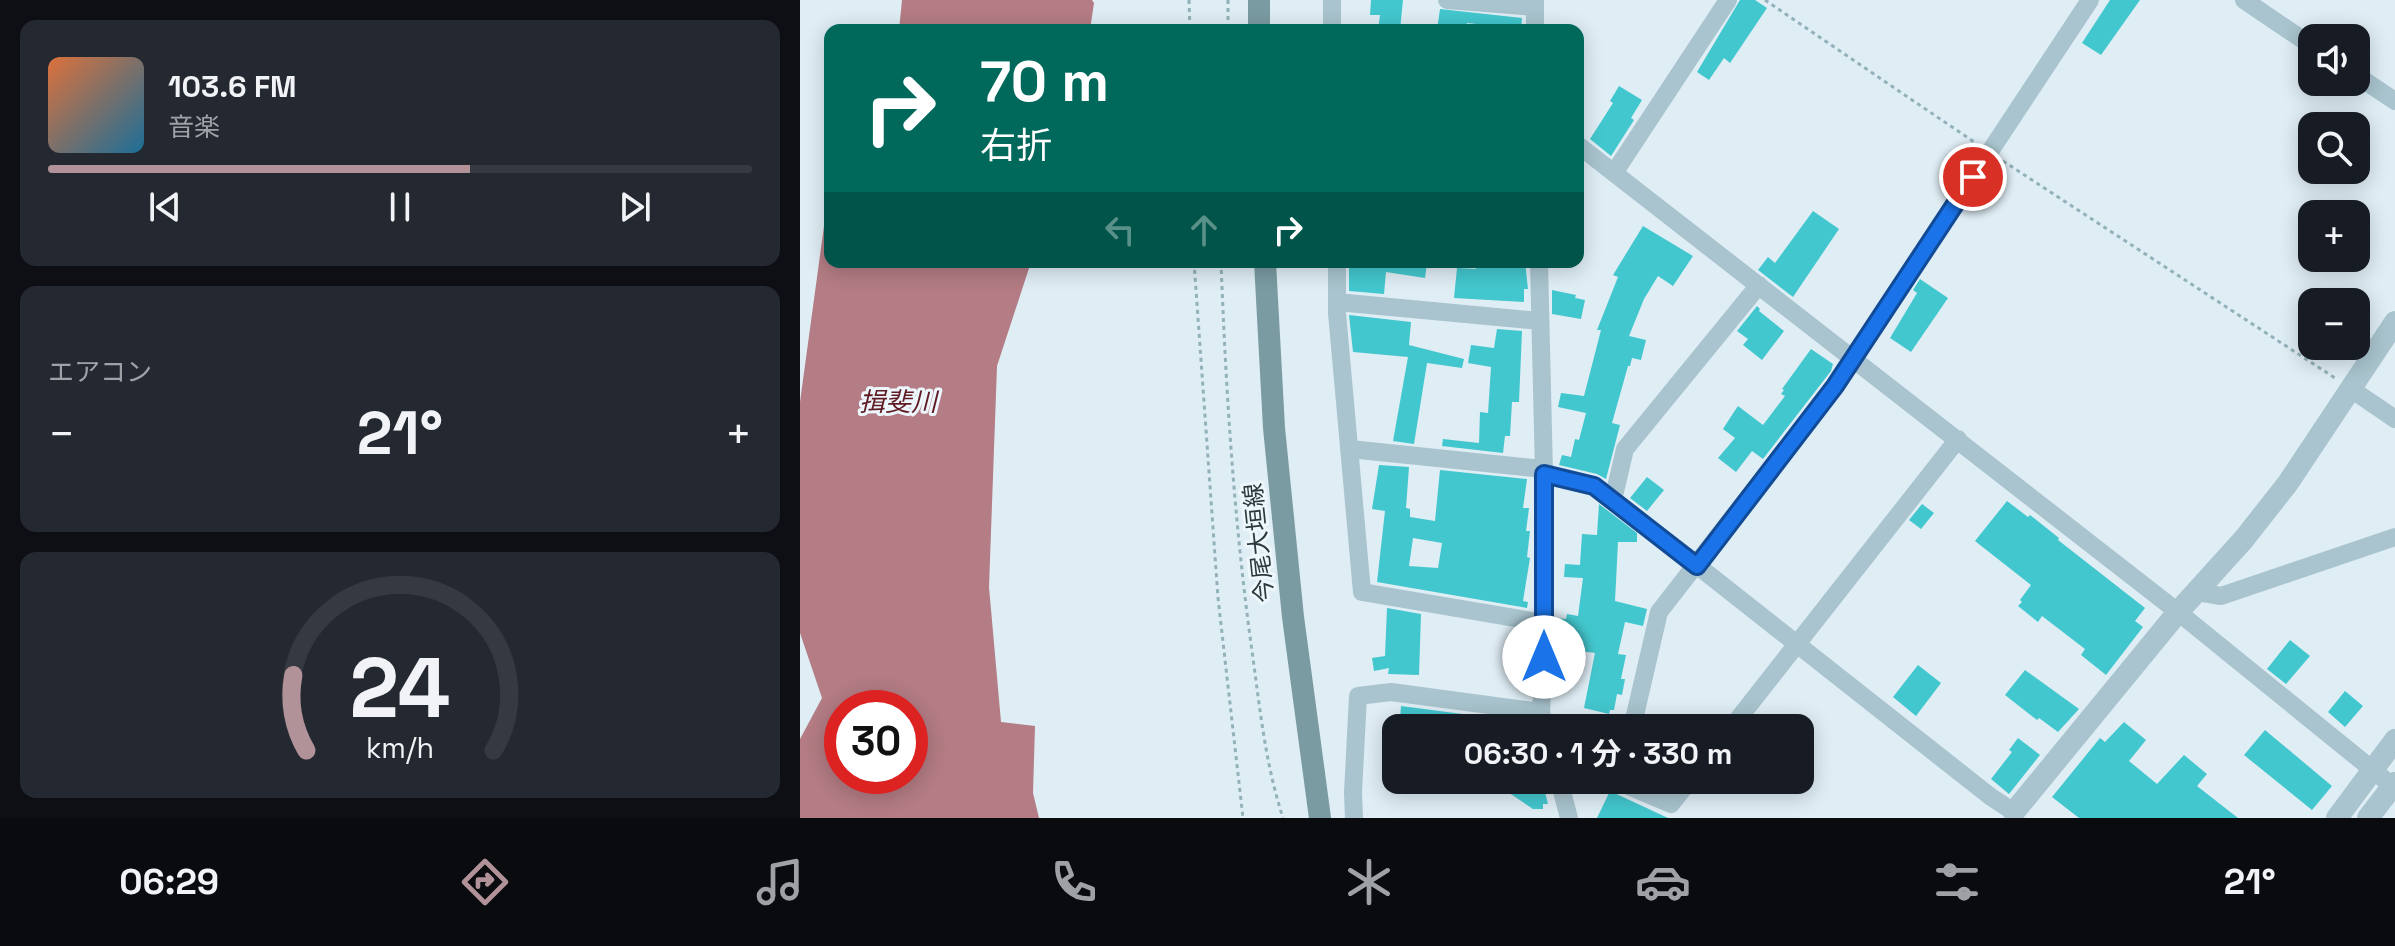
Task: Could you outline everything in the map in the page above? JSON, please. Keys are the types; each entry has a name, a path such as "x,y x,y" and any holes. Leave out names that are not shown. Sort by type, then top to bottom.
{"main road":[{"path":"1259,0 1259,24"},
{"name":"今尾大垣線","path":"1265,268 1274,428 1293,617 1320,818"}],"street":[{"path":"1332,0 1332,24"},
{"path":"1447,0 1535,4"},
{"path":"1614,173 1728,0"},
{"path":"1635,714 1659,612 1835,386 2090,0"},
{"path":"2244,0 2298,37"},
{"path":"2370,84 2395,101"},
{"path":"1584,150 1958,439 2394,786 2368,818"},
{"path":"1337,268 1337,302 1362,592 1544,623"},
{"path":"1539,268 1544,471 1543,714"},
{"path":"1613,500 1625,449 1759,285"},
{"path":"1337,302 1540,321"},
{"path":"1350,449 1544,471 1594,486 2014,812 2288,483 2395,322"},
{"path":"2351,389 2395,419"},
{"path":"1742,714 1958,439"},
{"path":"2197,592 2221,596 2395,537"},
{"path":"1354,818 1358,696 1391,692 1510,714"},
{"path":"2337,818 2395,740"},
{"path":"1563,794 1569,818"},
{"path":"1648,794 1671,804 1679,794"}],"path":[{"path":"1189,0 1190,24"},
{"path":"1228,0 1228,24"},
{"path":"1765,0 1989,152 2351,389"},
{"path":"1194,268 1218,598 1243,818"},
{"path":"1221,268 1225,371 1240,566 1269,774 1283,818"}],"water":[{"path":"902,0 1092,0 1094,3 1091,24 900,24"},
{"name":"揖斐川","path":"824,226 824,268 1029,268 997,366 989,587 1001,722 1035,726 1033,793 1039,818 800,818 800,739 822,698 800,633 800,402"}],"building":[{"path":"1371,0 1403,0 1401,24 1379,24 1380,15 1370,15"},
{"path":"1740,0 1755,0 1767,8 1730,63 1724,58 1709,80 1697,72"},
{"path":"2110,0 2140,0 2101,55 2082,43"},
{"path":"1440,9 1522,18 1522,24 1438,24"},
{"path":"1619,86 1642,100 1631,118 1634,120 1611,156 1590,139 1613,103 1610,101"},
{"path":"1813,211 1839,229 1793,297 1758,270 1768,257 1775,263"},
{"path":"1643,226 1693,256 1673,286 1658,276 1644,299 1629,336 1646,340 1641,360 1632,358 1628,366 1612,423 1620,425 1606,479 1559,465 1562,455 1571,457 1586,413 1558,407 1561,393 1584,396 1601,330 1597,330 1618,277 1613,275"},
{"path":"1349,268 1426,268 1425,278 1386,272 1384,294 1349,291"},
{"path":"1457,268 1526,268 1528,289 1524,289 1524,302 1454,298"},
{"path":"1920,279 1948,298 1911,352 1890,338 1917,293 1913,290"},
{"path":"1552,290 1585,300 1581,319 1552,314"},
{"path":"1757,306 1784,331 1762,360 1743,345 1748,339 1737,331"},
{"path":"1349,315 1411,322 1409,345 1464,359 1462,368 1427,363 1414,444 1393,441 1408,357 1353,352"},
{"path":"1497,329 1522,331 1519,402 1512,402 1510,436 1505,436 1503,453 1442,446 1443,439 1479,443 1480,412 1488,413 1491,367 1468,363 1471,345 1494,348"},
{"path":"1811,349 1833,364 1831,371 1763,459 1752,451 1736,472 1718,458 1735,438 1723,429 1738,406 1763,425 1785,396 1781,394 1782,389"},
{"path":"1379,465 1409,467 1406,508 1410,509 1410,517 1435,521 1440,470 1527,479 1523,508 1529,508 1526,531 1530,531 1527,557 1530,558 1523,601 1528,602 1527,608 1377,582 1385,511 1372,509","holes":["1413,538 1442,543 1438,568 1409,566"]},
{"path":"1647,477 1664,490 1647,511 1630,498"},
{"path":"2007,501 2028,517 2030,515 2145,608 2135,621 2143,627 2106,675 2081,655 2085,649 2042,616 2038,622 2018,606 2031,585 1975,541"},
{"path":"1599,504 1637,533 1637,542 1618,542 1615,601 1647,609 1643,626 1625,622 1618,654 1626,655 1621,679 1625,679 1622,695 1617,694 1614,710 1610,710 1609,714 1584,708 1595,653 1573,650 1575,636 1556,631 1556,618 1566,619 1567,614 1578,616 1583,578 1564,577 1565,564 1580,565 1582,534 1597,535"},
{"path":"1922,504 1934,513 1921,529 1909,520"},
{"path":"1387,608 1421,614 1419,675 1388,674 1389,668 1374,671 1372,658 1385,656"},
{"path":"2290,640 2310,656 2286,684 2267,669"},
{"path":"1918,665 1941,683 1916,716 1893,697"},
{"path":"2025,670 2079,709 2058,732 2005,695"},
{"path":"2345,691 2363,706 2345,727 2328,712"},
{"path":"1401,706 1462,714 1400,714"},
{"path":"2124,722 2146,740 2129,761 2157,784 2184,755 2207,774 2197,786 2238,818 2079,818 2052,797 2100,738 2105,742"},
{"path":"2265,730 2332,786 2312,810 2244,755"},
{"path":"2018,738 2040,755 2009,794 1991,779 2012,752 2009,750"},
{"path":"1511,794 1546,794 1548,804 1543,804 1543,809 1533,809"},
{"path":"1609,794 1616,794 1668,818 1597,818"}],"route":[{"path":"1544,657 1544,474 1594,486 1697,566 1835,386 1973,177"}]}
